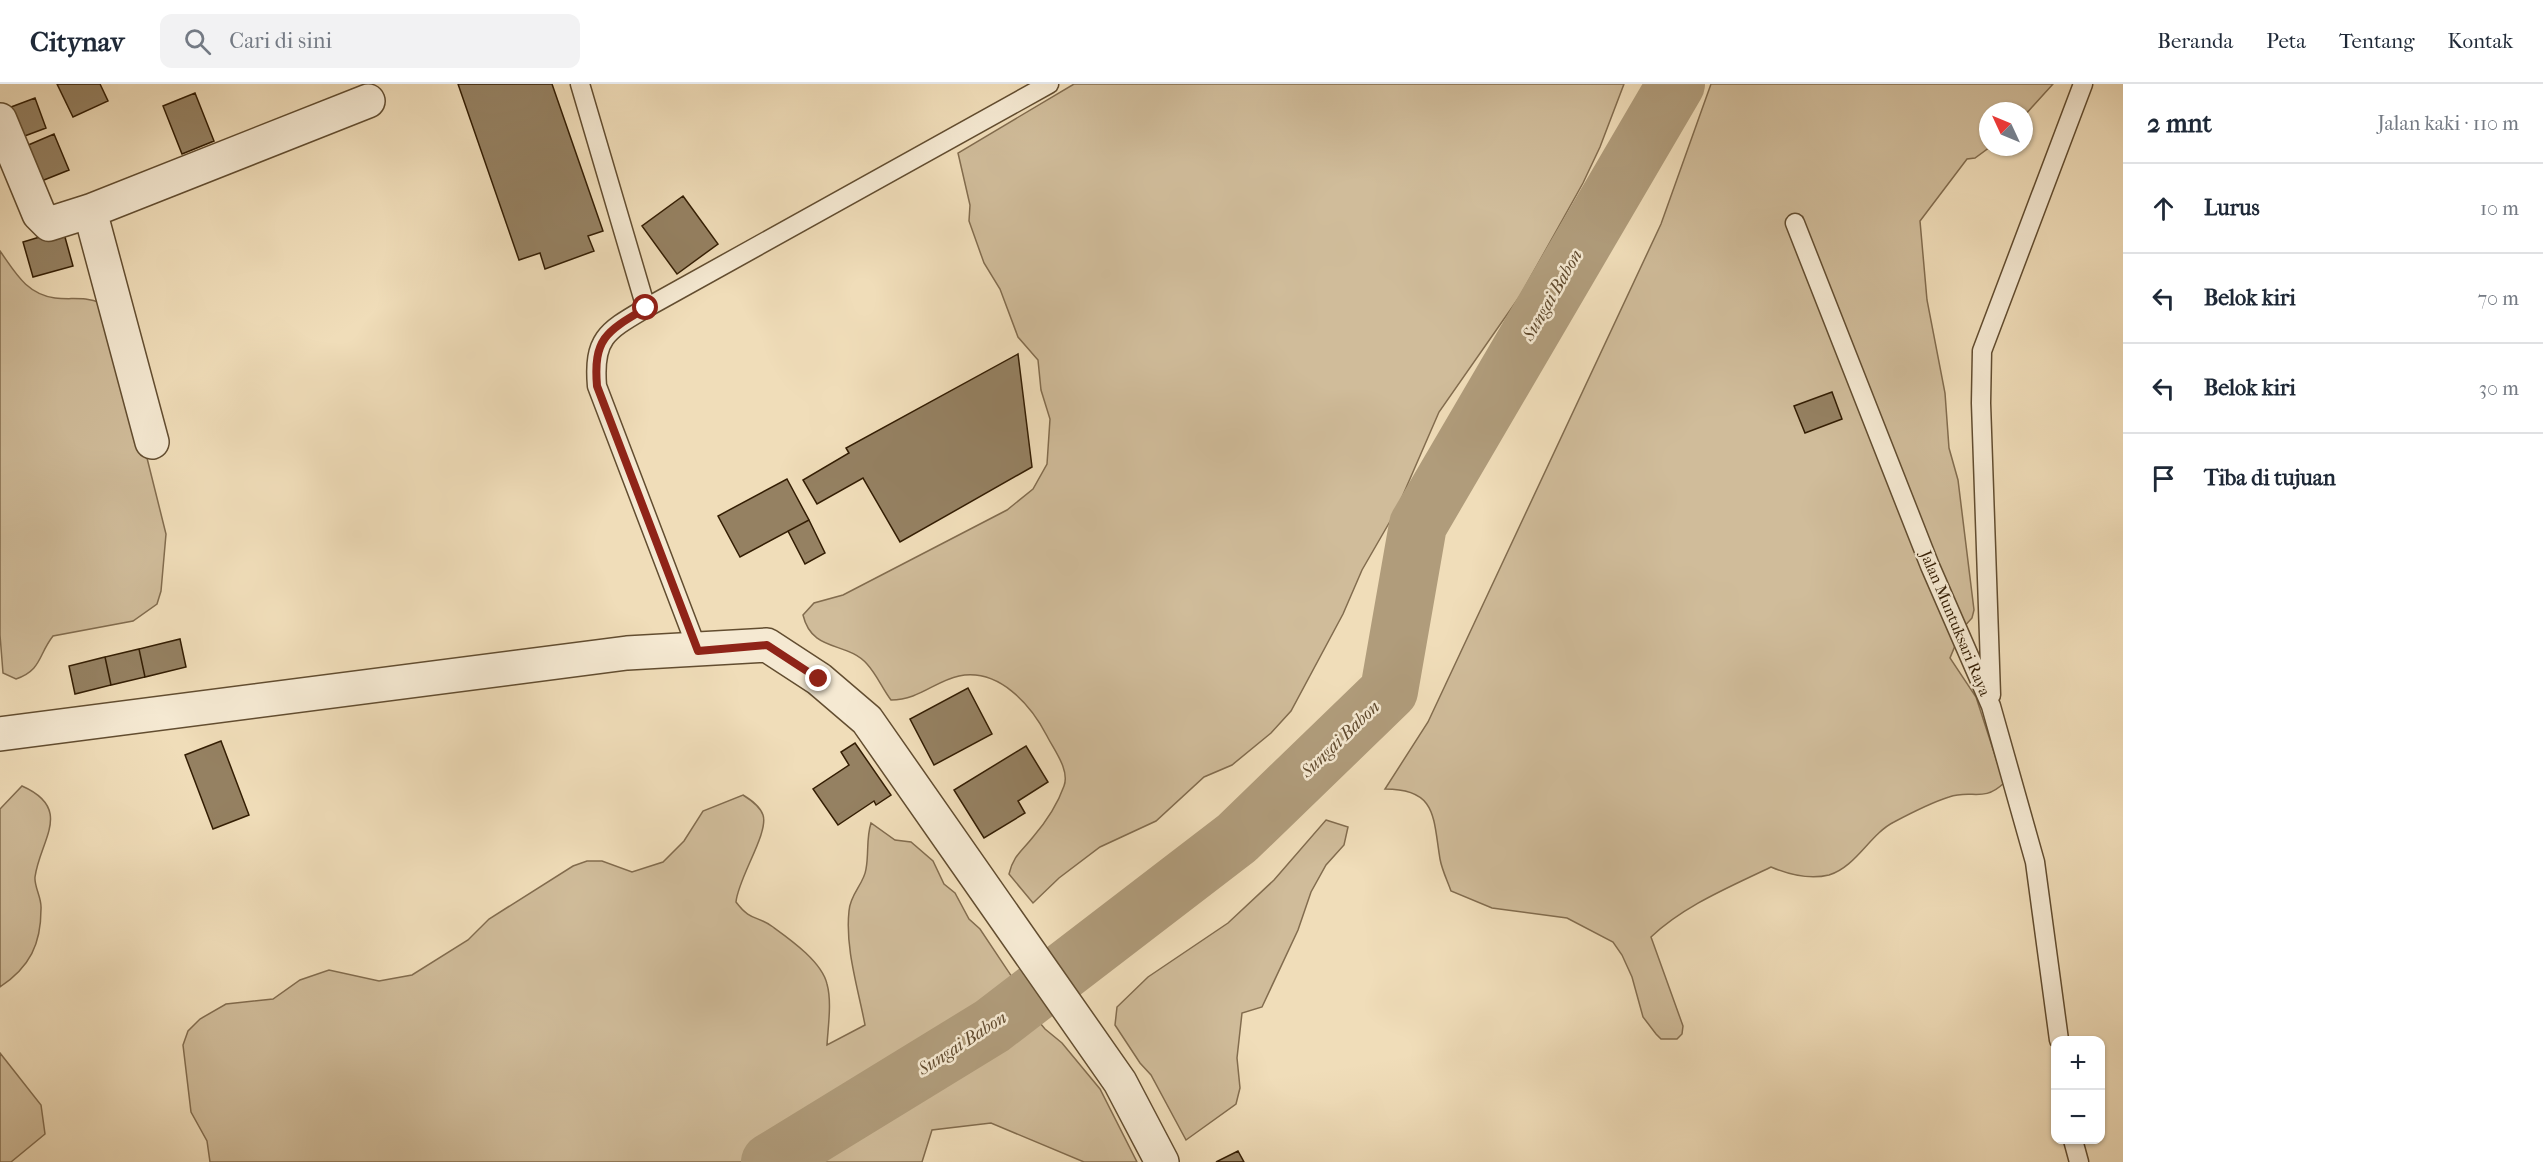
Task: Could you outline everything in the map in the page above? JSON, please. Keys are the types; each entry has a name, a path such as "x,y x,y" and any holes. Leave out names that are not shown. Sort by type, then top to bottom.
{"street":[{"path":"0,120 43,220 49,224 90,211 368,101"},
{"path":"90,211 152,442"},
{"path":"0,734 627,653 698,651 767,645 819,679 867,720 1120,1082 1162,1162"}],"lane":[{"path":"580,84 646,308"},
{"path":"698,651 597,386 595,360 604,339 616,326 646,308 1049,84"},
{"path":"1991,706 1981,415 1982,351 2083,84"},
{"name":"Jalan Muntuksari Raya","path":"1795,223 1930,566 1991,706 2035,862 2058,1036"},
{"path":"2074,1144 2079,1162"}],"shaded area":[{"path":"1074,84 1624,84 1600,147 1583,183 1520,296 1439,412 1396,511 1362,570 1343,614 1291,711 1271,733 1232,765 1204,777 1156,821 1100,847 1059,878 1033,903 1009,874 1015,858 1051,813 1064,786 1065,773 1032,712 1012,691 1000,683 974,675 950,678 910,697 891,700 867,664 850,652 822,641 814,635 803,615 814,603 843,595 1007,510 1033,489 1047,464 1050,419 1041,390 1038,360 1018,337 1000,289 984,263 969,221 970,205 958,153"},
{"path":"1711,84 2053,84 2033,106 2033,102 1979,102 1979,155 1967,159 1920,221 1927,300 1945,393 1949,448 1958,480 1974,610 1972,618 1962,629 1950,658 1976,697 2004,783 1997,789 1983,794 1957,795 1942,799 1885,827 1839,871 1814,877 1800,876 1771,867 1678,915 1651,937 1683,1026 1682,1034 1677,1039 1661,1039 1643,1017 1632,977 1613,942 1567,918 1492,908 1451,891 1441,863 1436,830 1429,808 1415,794 1402,790 1385,789 1428,722 1661,224"},
{"path":"0,251 22,281 36,292 55,298 83,299 101,303 144,446 166,534 161,591 157,604 133,621 53,636 31,671 16,679 3,673 0,635"},
{"path":"22,786 38,795 47,805 50,815 50,826 35,877 41,905 39,933 32,954 26,963 0,987 0,809"},
{"path":"743,795 760,809 764,823 736,902 750,916 767,923 788,938 819,968 827,984 829,999 827,1045 865,1025 853,968 848,925 850,905 866,869 871,823 895,840 911,842 933,861 944,884 955,893 969,919 980,929 1020,989 1030,1011 1045,1029 1062,1043 1100,1089 1137,1162 1084,1162 991,1123 932,1130 922,1162 210,1162 207,1141 191,1112 183,1045 188,1031 200,1019 226,1004 273,999 300,980 329,970 379,981 412,975 468,940 489,919 573,866 587,861 602,861 632,872 663,862 684,841 703,811"},
{"path":"1326,820 1348,827 1344,845 1326,865 1311,892 1298,930 1262,1007 1242,1013 1237,1058 1240,1088 1236,1104 1186,1140 1151,1075 1140,1063 1115,1025 1117,1007 1148,977 1228,923 1274,880"},
{"path":"0,1053 41,1105 45,1134 11,1162 0,1162"}],"building":[{"path":"57,84 100,84 108,101 73,117"},
{"path":"458,84 552,84 603,231 588,236 594,251 545,269 540,253 519,260"},
{"path":"195,93 214,141 182,154 163,106"},
{"path":"35,98 46,128 14,140 3,110"},
{"path":"54,134 69,170 34,184 19,149"},
{"path":"683,196 718,244 677,274 642,226"},
{"path":"63,230 73,266 33,277 23,242"},
{"path":"1018,354 1032,467 900,542 863,478 817,504 803,480 849,453 846,448"},
{"path":"1832,392 1842,419 1805,433 1794,406"},
{"path":"787,479 809,520 740,557 718,516"},
{"path":"809,520 825,553 805,564 788,531"},
{"path":"180,639 186,667 145,677 139,649"},
{"path":"139,649 145,677 111,685 105,657"},
{"path":"105,657 111,685 75,694 69,666"},
{"path":"968,688 992,734 934,765 910,719"},
{"path":"221,741 249,815 213,829 185,755"},
{"path":"855,743 891,795 876,805 874,801 838,825 813,789 849,765 841,752"},
{"path":"1026,746 1048,782 1018,801 1025,813 984,838 954,790"},
{"path":"1238,1151 1244,1162 1216,1162"}],"waterway":[{"name":"Sungai Babon","path":"770,1162 992,1026 1237,838 1389,691 1418,525 1676,84"}],"route":[{"path":"646,308 616,326 604,339 595,360 597,386 698,651 767,645 819,679"}]}
